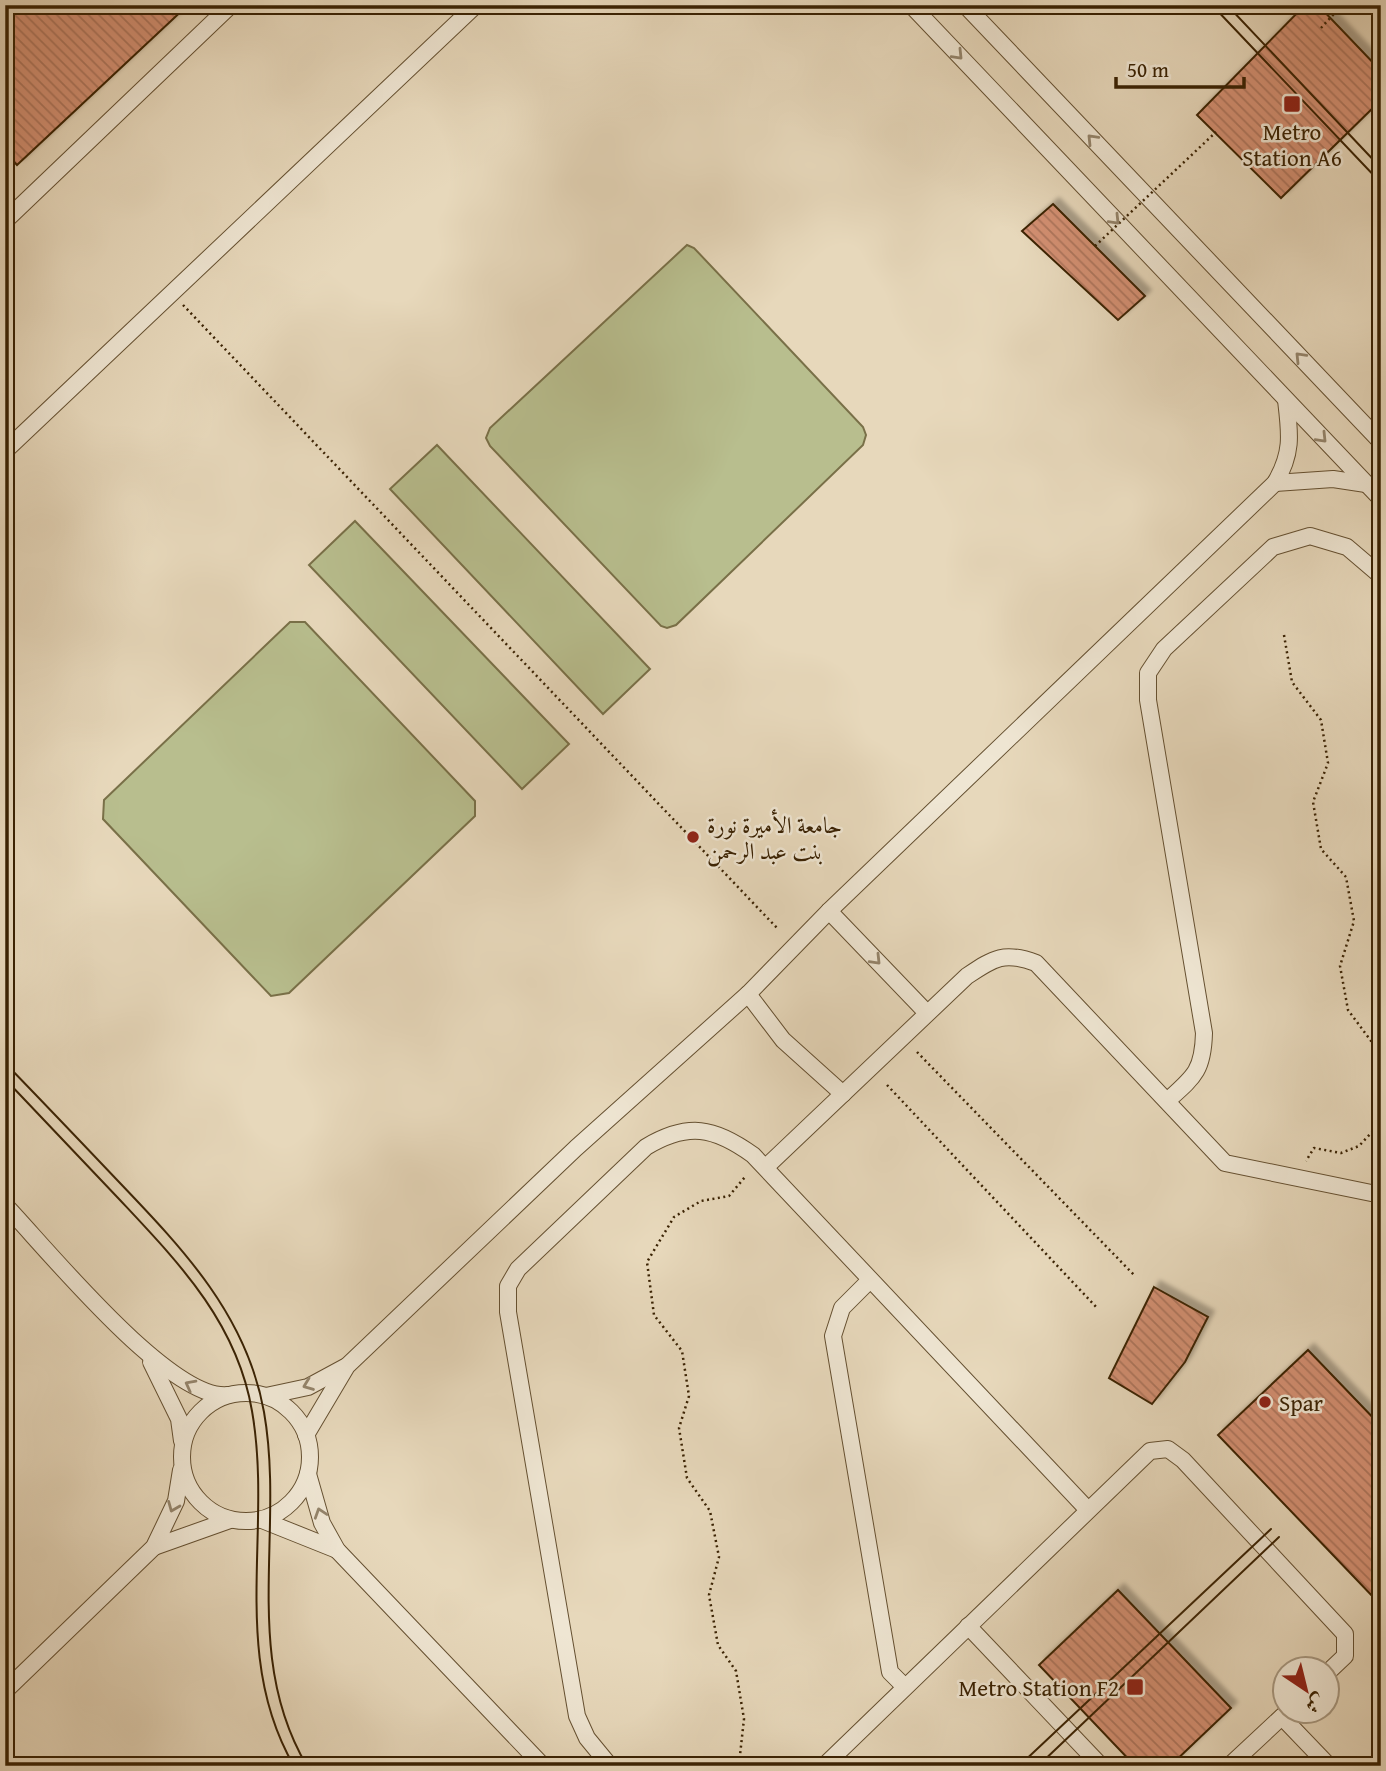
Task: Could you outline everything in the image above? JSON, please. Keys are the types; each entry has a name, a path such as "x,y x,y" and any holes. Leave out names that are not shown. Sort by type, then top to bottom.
{"street":[{"path":"5,220 231,5"},
{"path":"5,451 476,5"},
{"path":"911,5 1381,499"},
{"path":"965,5 1381,442"},
{"path":"5,1205 148,1357 186,1384 213,1396 266,1396 308,1387 347,1366 576,1148 748,993 829,911 1275,483 1288,462 1290,432 1286,400"},
{"path":"1275,483 1333,479 1366,484"},
{"path":"1167,1101 1193,1078 1203,1060 1204,1033 1148,700 1148,673 1164,649 1273,547 1310,536 1347,547 1381,576"},
{"path":"829,911 927,1013"},
{"path":"766,1167 967,976 992,960 1015,955 1036,963 1225,1163 1381,1195"},
{"path":"748,993 793,1034 843,1094"},
{"path":"610,1766 587,1738 577,1716 508,1312 508,1286 518,1269 646,1147 668,1133 691,1129 713,1133 734,1141 766,1167 1088,1510"},
{"path":"870,1280 842,1308 833,1336 890,1672 905,1687"},
{"path":"5,1691 155,1547 176,1501 183,1446 179,1419 148,1357"},
{"path":"306,1435 347,1366"},
{"path":"183,1446 189,1427 201,1411 218,1400 237,1394"},
{"path":"266,1396 283,1405 297,1418 306,1435 310,1454 308,1474 322,1523 337,1550 542,1766"},
{"path":"824,1766 1150,1451 1168,1450 1183,1460 1345,1634 1345,1656 1340,1661"},
{"path":"182,1464 187,1483 197,1500 212,1512 230,1520"},
{"path":"262,1520 291,1503 308,1474"},
{"path":"155,1547 230,1520 262,1520 337,1550"},
{"path":"968,1626 1101,1766"},
{"path":"1229,1766 1271,1726"},
{"path":"1294,1726 1329,1766"}],"path":[{"path":"1321,28 1342,5"},
{"path":"1095,246 1216,132"},
{"path":"172,293 777,928"},
{"path":"1284,635 1292,682 1321,720 1328,763 1313,802 1321,849 1346,877 1354,921 1340,966 1348,1010 1374,1045 1381,1097 1373,1131 1359,1146 1341,1153 1314,1148 1306,1163"},
{"path":"917,1052 1135,1276"},
{"path":"887,1085 1098,1309"},
{"path":"739,1764 744,1719 736,1671 718,1645 709,1595 719,1556 710,1511 687,1478 679,1428 689,1396 682,1351 654,1315 647,1262 674,1217 701,1200 729,1196 745,1177"}],"green space":[{"path":"687,245 694,248 863,427 866,435 863,445 676,625 667,628 661,626 490,446 486,438 490,428"},
{"path":"437,445 650,669 603,714 390,489"},
{"path":"355,521 569,744 522,789 309,565"},
{"path":"290,622 305,622 475,801 475,816 289,993 271,996 103,819 104,800"}],"building":[{"path":"5,5 188,5 17,165 5,152"},
{"name":"Metro Station A6","path":"1305,5 1318,5 1381,71 1381,100 1281,198 1197,115"},
{"path":"1053,204 1145,296 1118,320 1022,231"},
{"path":"1154,1287 1208,1317 1185,1362 1152,1404 1109,1378"},
{"path":"1308,1350 1381,1426 1381,1597 1377,1601 1218,1435"},
{"name":"Metro Station F2","path":"1118,1590 1231,1708 1170,1766 1135,1766 1039,1665"}],"tram line":[{"path":"1212,5 1381,183"},
{"path":"1227,5 1381,168"},
{"path":"5,1063 189,1259 228,1315 243,1345 256,1377 264,1412 269,1457 270,1637 275,1681 287,1724 307,1766"},
{"path":"5,1079 163,1246 202,1295 233,1349 252,1411 257,1456 256,1591 263,1680 274,1723 294,1766"},
{"path":"1019,1766 1271,1529"},
{"path":"1038,1766 1279,1537"}],"place":[{"name":"Metro Station A6","path":"1292,104"},
{"name":"جامعة الأميرة نورة بنت عبد الرحمن","path":"693,837"},
{"name":"Spar","path":"1265,1402"},
{"name":"Metro Station F2","path":"1135,1687"}]}
